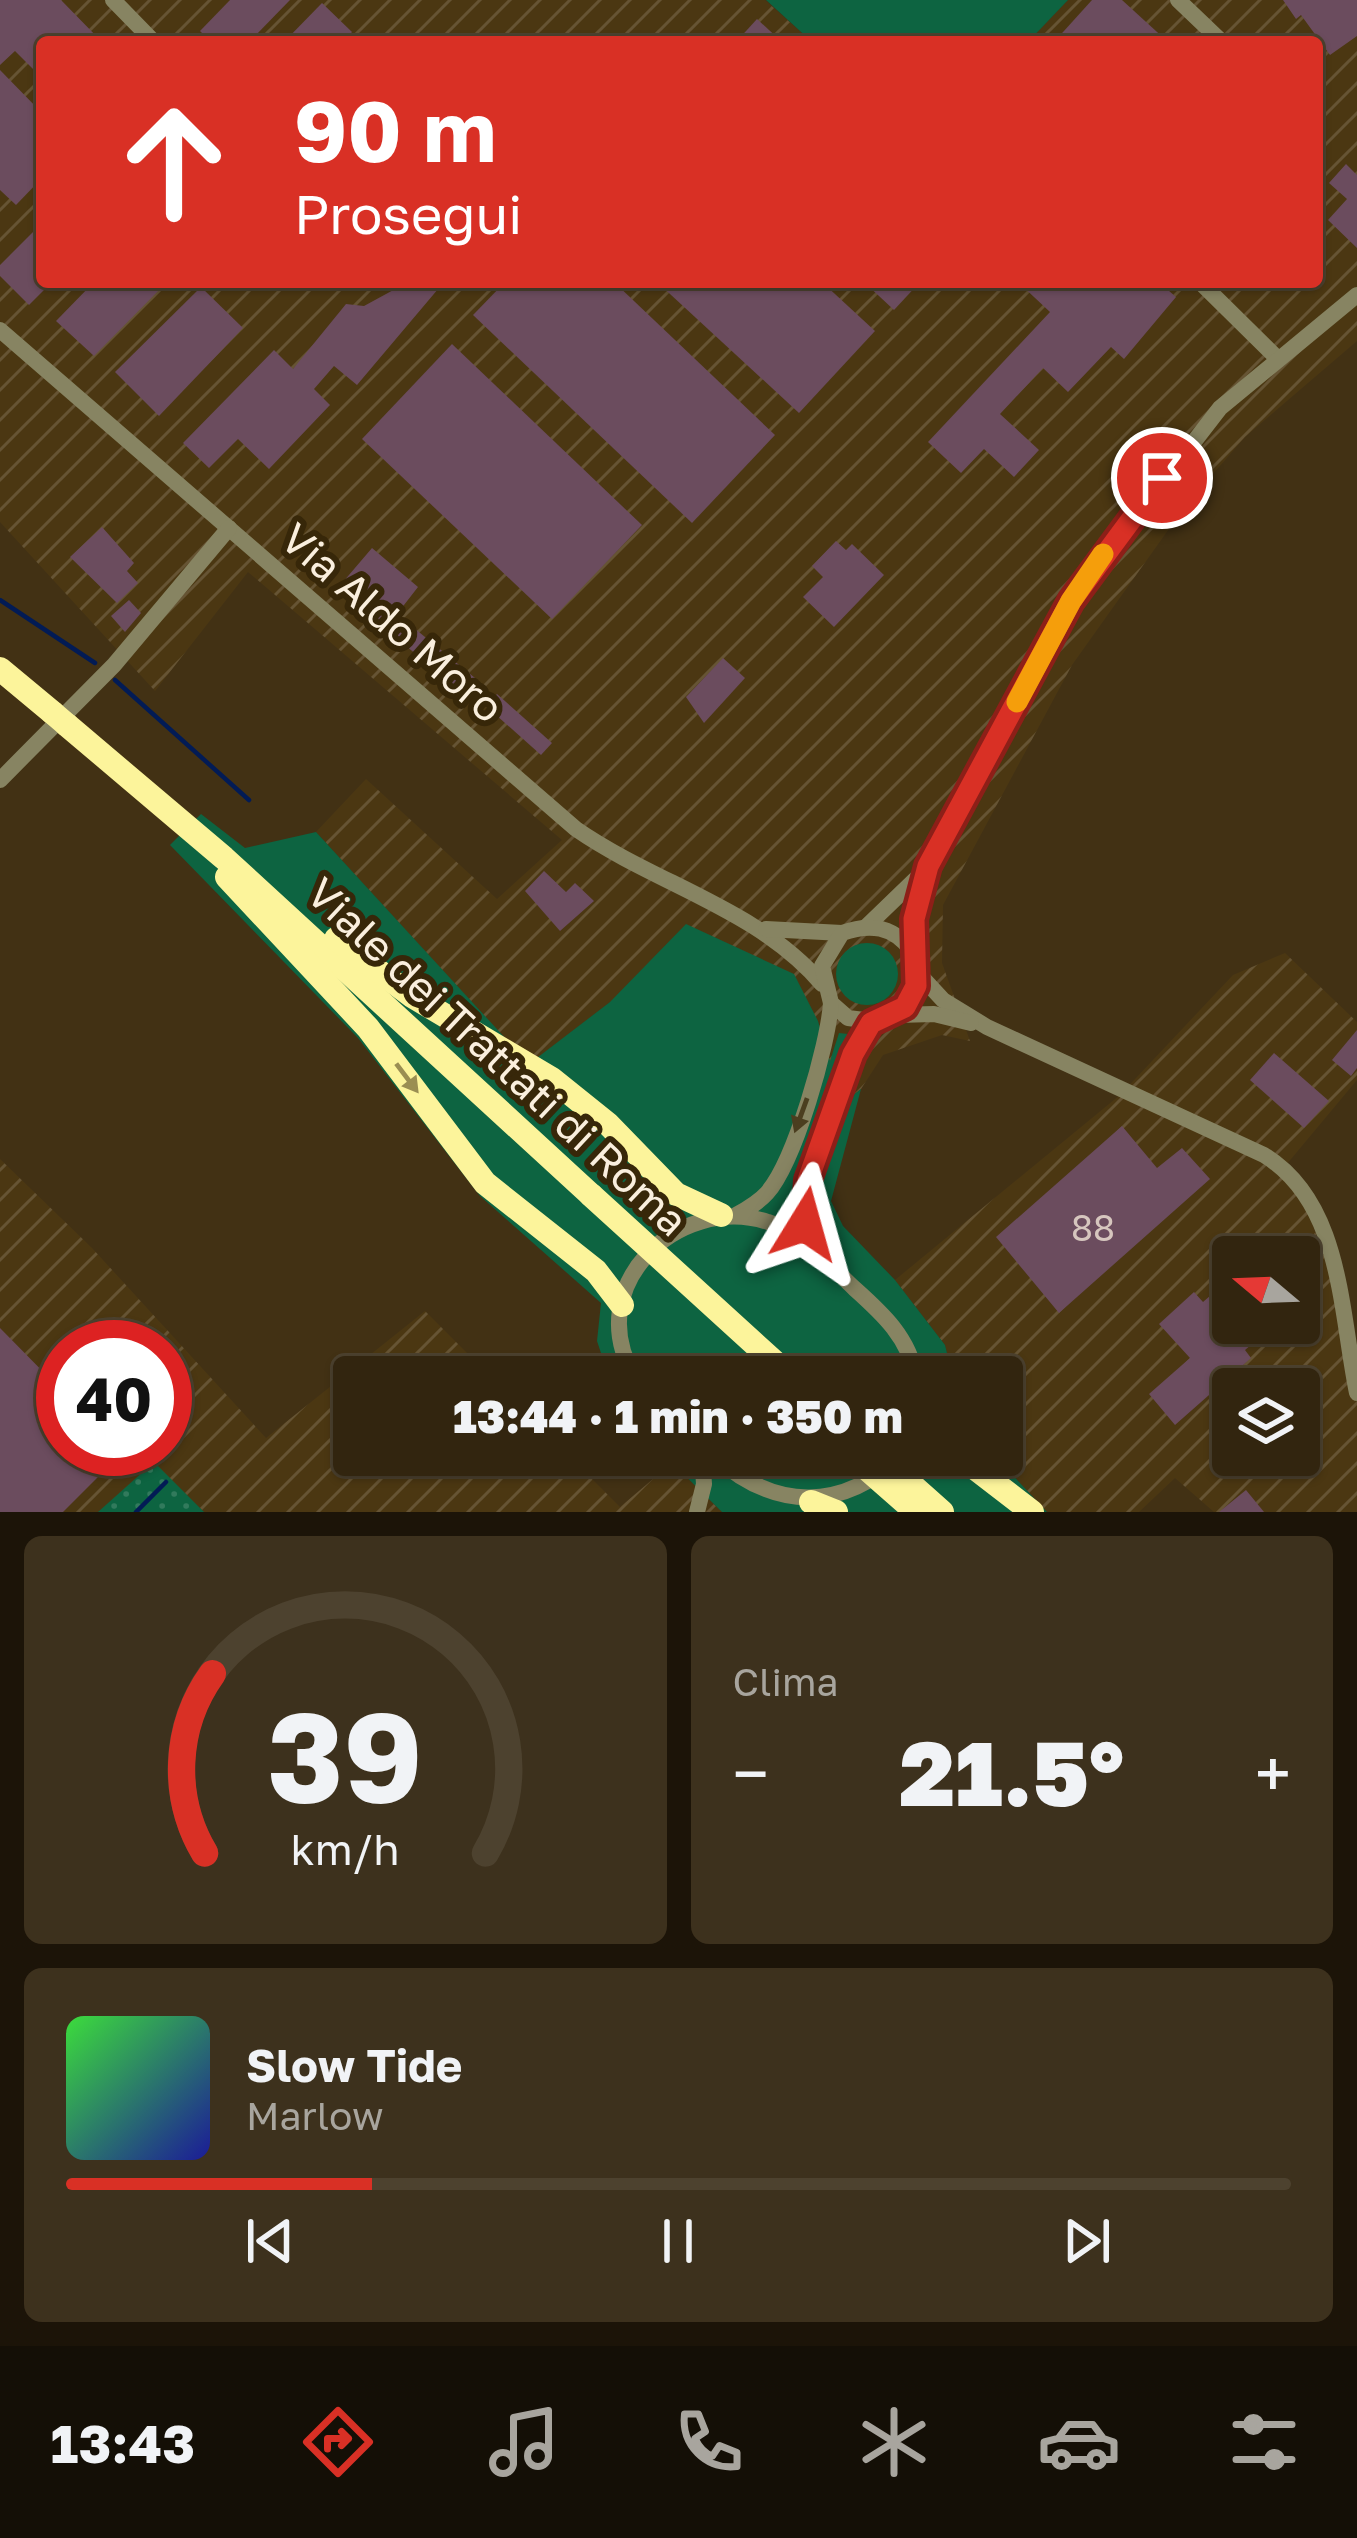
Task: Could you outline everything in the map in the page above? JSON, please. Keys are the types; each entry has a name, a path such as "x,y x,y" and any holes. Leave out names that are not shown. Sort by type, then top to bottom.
{"highway":[{"name":"Viale dei Trattati di Roma","path":"0,670 221,862 586,1200 745,1356"},
{"path":"221,862 286,898 412,996 552,1079 608,1124 676,1194 729,1215"},
{"path":"221,862 368,1028 485,1183 596,1271 622,1305"},
{"name":"Viale dei Trattati di Roma","path":"586,1200 766,1356"},
{"path":"875,1476 916,1512"},
{"path":"902,1476 942,1512"},
{"path":"985,1476 1032,1512"},
{"path":"811,1502 836,1512"}],"street":[{"path":"113,0 148,36"},
{"path":"1178,0 1216,36"},
{"path":"1206,288 1276,357"},
{"path":"987,1027 934,1014 871,1023 848,1018 831,1003 822,984 823,966 842,933 867,926 928,866 1084,580 1220,408 1276,357 1357,295"},
{"name":"Via Aldo Moro","path":"0,330 576,829 630,864 765,929 822,984"},
{"path":"0,780 114,665 229,528"},
{"path":"911,950 928,866"},
{"path":"867,926 897,935 911,950 918,973 944,1000 987,1027 1264,1155 1298,1180 1312,1197 1327,1239 1357,1393"},
{"name":"Via Aldo Moro","path":"765,929 842,933"},
{"path":"895,1016 912,998 918,973"},
{"path":"627,1356 621,1339 622,1305 634,1271 659,1241 684,1225 729,1215 766,1194 779,1173 827,1041 831,1003"},
{"path":"818,1255 805,1224 808,1180 853,1054 871,1023"},
{"path":"729,1215 785,1228 897,1329 908,1356"},
{"path":"697,1512 703,1476"},
{"path":"737,1476 774,1506 856,1494 877,1476"}],"shaded area":[{"path":"0,0 765,0 805,36 36,36 36,288 1323,288 1323,36 1034,36 1068,0 1357,0 1357,341 1245,437 1186,505 1072,665 943,905 942,963 970,1041 942,1035 883,1055 861,1089 828,1116 833,1073 818,1021 610,1002 529,1065 316,832 366,779 497,899 562,840 248,572 155,691 0,522"},
{"path":"1285,953 1357,1022 1357,1080 1281,1171 1317,1236 1212,1236 1212,1344 1320,1344 1320,1245 1331,1275 1357,1400 1357,1512 1214,1512 1175,1478 1139,1512 1047,1512 1014,1476 1023,1476 1023,1356 948,1356 945,1345 895,1280 1120,1095 1233,975"},
{"path":"0,1159 158,1320 36,1320 36,1476 139,1476 98,1512 0,1512"},
{"path":"425,1311 470,1356 369,1356"},
{"path":"192,1357 266,1438 333,1384 333,1476 589,1476 620,1507 657,1476 685,1476 722,1512 204,1512 167,1476 192,1476"}],"green space":[{"path":"766,0 1068,0 1034,36 805,36"},
{"path":"201,814 245,848 316,832 529,1064 610,1002 686,924 794,974 818,1021 830,1061 839,1033 848,1034 833,1073 828,1115 861,1089 831,1201 843,1226 895,1280 945,1345 948,1356 602,1356 597,1341 601,1303 480,1196 358,1038 170,845"},
{"path":"867,943 889,952 898,974 889,996 867,1005 845,996 836,974 845,952"},
{"path":"138,1476 168,1476 204,1512 98,1512"},
{"path":"685,1476 1014,1476 1047,1512 722,1512"}],"building":[{"path":"0,0 61,0 96,36 36,36 36,72 15,51 0,65"},
{"path":"230,0 290,0 255,36 205,36 200,31"},
{"path":"1092,0 1122,0 1161,36 1059,36"},
{"path":"1283,0 1357,0 1357,36 1330,55 1323,36 1316,36 1301,15 1296,19"},
{"path":"322,3 352,32 348,36 290,36"},
{"path":"757,19 775,36 741,36"},
{"path":"0,70 36,107 36,184 16,205 0,190"},
{"path":"1346,164 1357,175 1357,248 1328,220 1347,199 1329,183"},
{"path":"36,229 36,288 46,288 29,305 0,276 0,265"},
{"path":"88,288 161,288 94,356 56,321"},
{"path":"200,288 243,328 159,416 115,372"},
{"path":"397,288 439,288 357,385 334,366 314,389 330,405 269,469 238,439 209,468 183,443 274,350 293,369 346,304 364,306"},
{"path":"499,288 620,288 775,435 692,523 473,315"},
{"path":"664,288 828,288 875,331 799,413"},
{"path":"870,288 914,288 894,310"},
{"path":"1024,288 1170,288 1176,297 1124,359 1111,347 1068,392 1043,368 1000,414 1039,450 1014,477 984,449 961,473 928,442 1050,312"},
{"path":"452,344 642,525 552,619 362,439"},
{"path":"102,527 134,563 127,571 138,583 117,603 70,557"},
{"path":"836,541 846,550 852,544 884,575 834,627 803,597 823,577 812,566"},
{"path":"372,548 418,587 397,614 475,678 463,693 337,589"},
{"path":"129,600 141,613 125,632 111,616"},
{"path":"723,658 745,678 704,723 686,697"},
{"path":"497,694 552,743 541,755 486,706"},
{"path":"544,871 566,892 575,883 594,901 560,931 525,891"},
{"path":"1357,1030 1357,1068 1351,1076 1332,1060"},
{"path":"1274,1053 1329,1101 1304,1128 1250,1080"},
{"path":"1122,1126 1157,1168 1182,1148 1210,1179 1059,1313 996,1237"},
{"path":"1194,1292 1203,1302 1212,1294 1212,1344 1252,1344 1245,1350 1251,1358 1240,1368 1212,1368 1212,1392 1175,1425 1149,1394 1190,1358 1159,1324"},
{"path":"0,1328 36,1365 36,1476 99,1476 63,1512 0,1512"},
{"path":"1246,1490 1264,1512 1219,1512"}],"waterway":[{"path":"0,600 95,663"},
{"path":"115,680 249,800"},
{"path":"136,1512 166,1482"}],"slow traffic":[{"path":"1017,702 1071,601 1103,554"}],"route":[{"path":"805,1224 808,1180 853,1054 871,1023 895,1016 912,998 918,973 911,950 914,919 928,866 1071,601 1162,478"}]}
